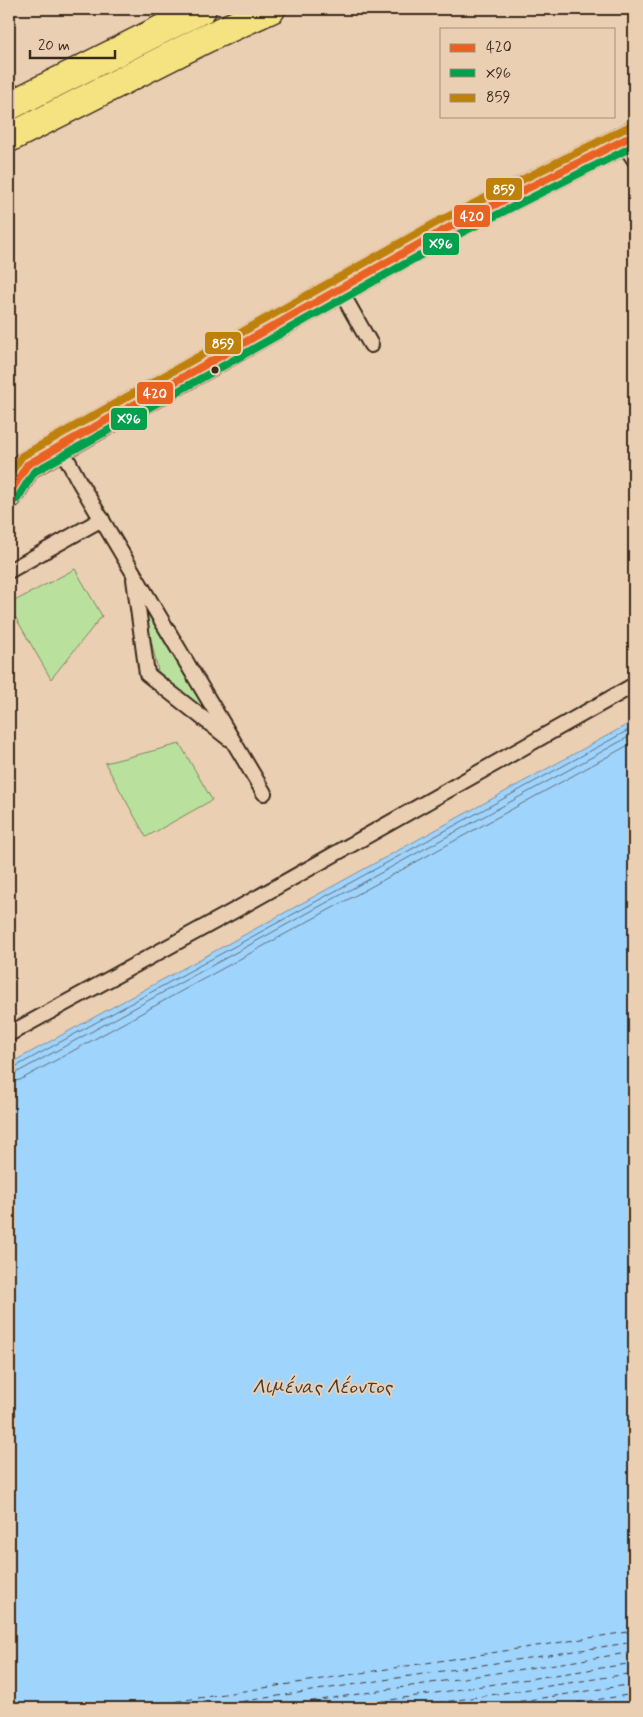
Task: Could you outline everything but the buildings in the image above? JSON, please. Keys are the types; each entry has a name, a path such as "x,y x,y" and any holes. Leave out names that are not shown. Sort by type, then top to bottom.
{"main road":[{"path":"9,106 202,9"},
{"path":"9,138 205,38 271,9"}],"street":[{"path":"9,494 18,464 60,446 446,229 630,145"}],"lane":[{"path":"340,290 371,345"},
{"path":"60,446 264,793"},
{"path":"9,570 102,519"},
{"path":"133,571 147,674 236,745"},
{"path":"9,1034 239,908 634,685"}],"green space":[{"path":"75,569 102,616 51,679 9,604"},
{"path":"144,608 209,716 158,671"},
{"path":"180,744 212,800 146,837 105,763"}],"water":[{"name":"Λιμένας Λέοντος","path":"634,721 634,1708 9,1708 9,1064"}],"ferry route":[{"path":"144,1708 153,1705 634,1631"},
{"path":"199,1708 634,1642"},
{"path":"267,1708 634,1652"},
{"path":"337,1708 634,1663"},
{"path":"405,1708 634,1673"},
{"path":"476,1708 634,1684"},
{"path":"544,1708 634,1694"},
{"path":"615,1708 634,1705"}],"transit line":[{"name":"859","path":"9,475 22,456 441,220 630,126"},
{"name":"420","path":"9,494 27,465 446,229 634,135"},
{"name":"Χ96","path":"17,499 34,472 451,238 634,146"}]}
